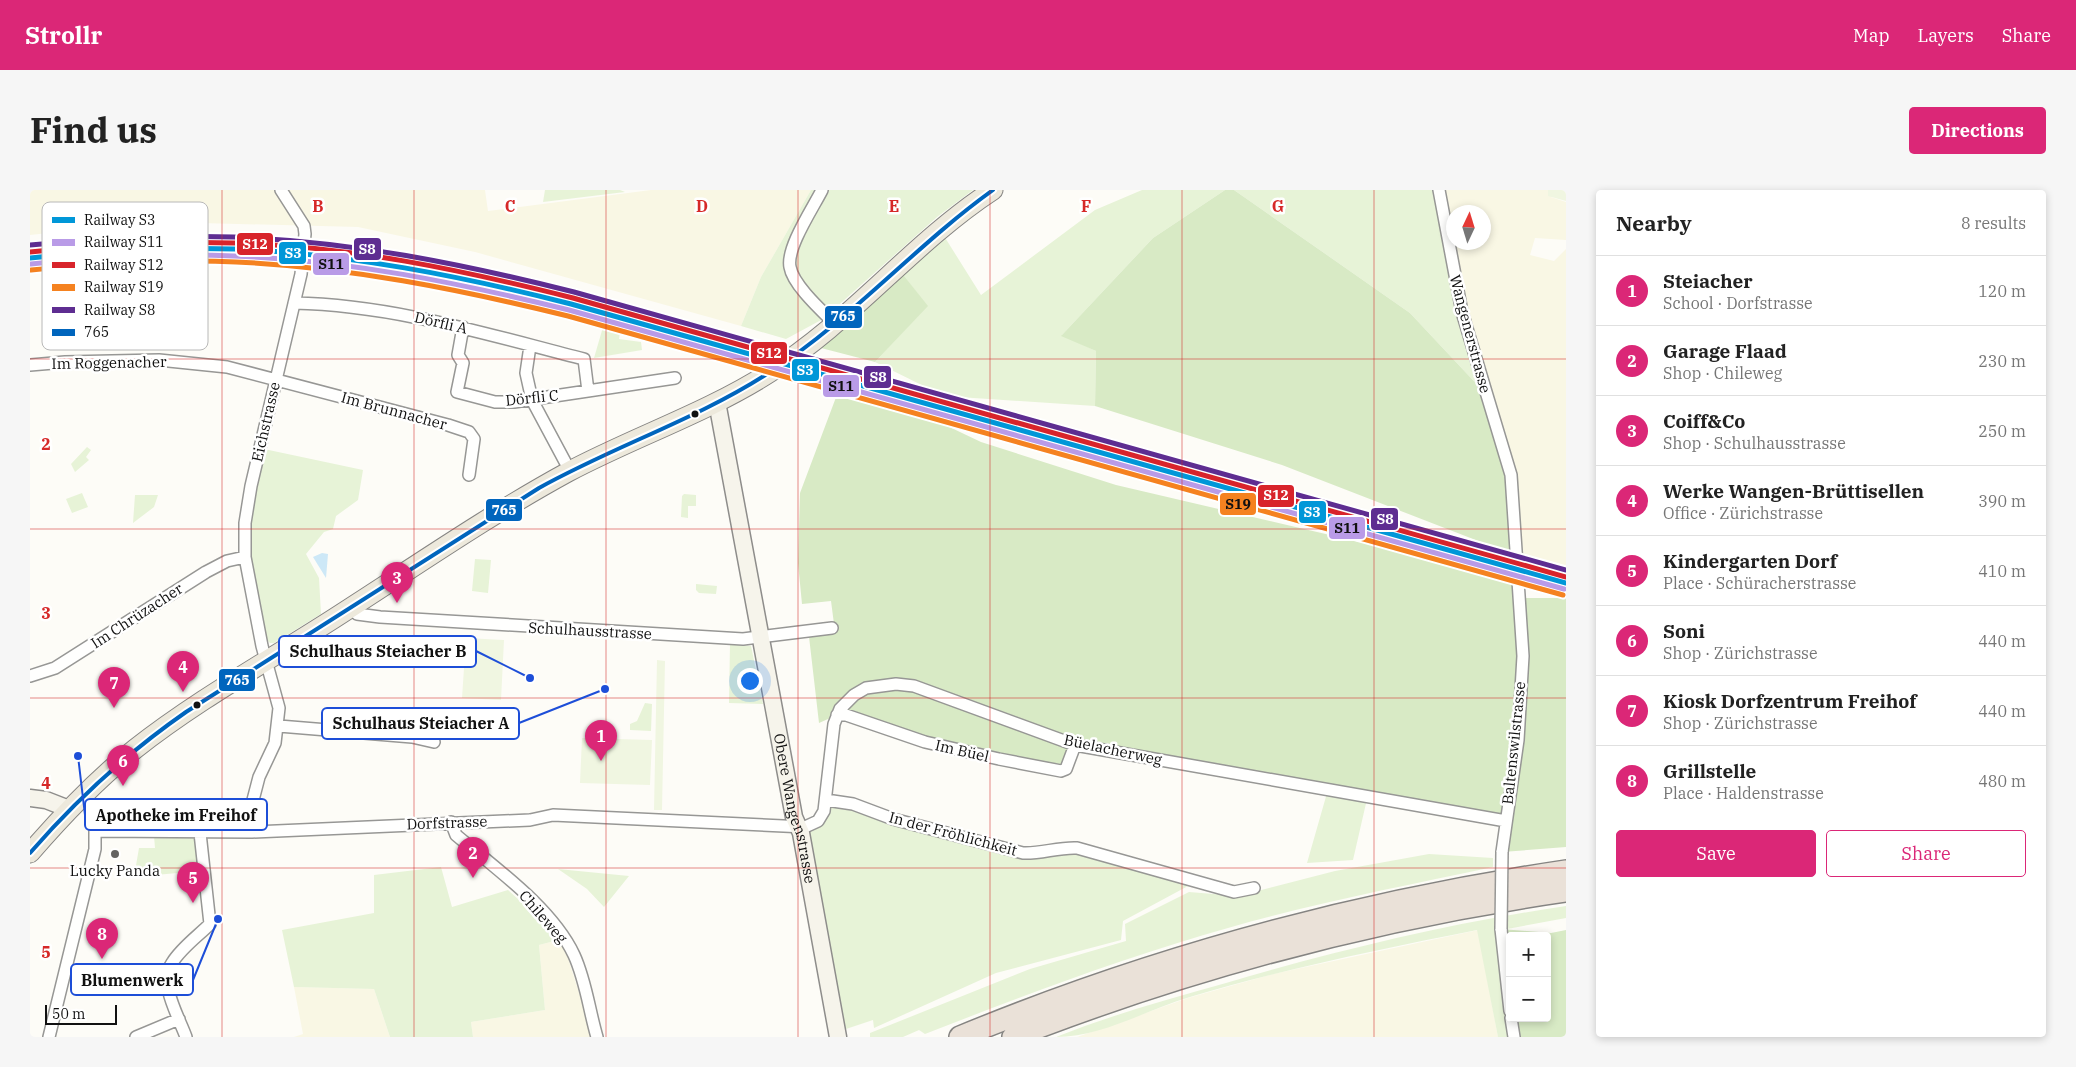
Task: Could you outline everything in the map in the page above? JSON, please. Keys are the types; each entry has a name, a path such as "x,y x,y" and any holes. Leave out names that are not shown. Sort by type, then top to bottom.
{"highway":[{"path":"960,1037 1117,978 1270,932 1427,895 1566,871"},
{"path":"1013,1037 1123,997 1276,951 1431,915 1566,891"}],"main road":[{"path":"30,853 69,810 116,765 147,740 415,564 524,497 570,471 717,402 771,372 835,324 950,220 993,190"}],"street":[{"name":"Eichstrasse","path":"252,832 256,790 276,743 279,726 278,702 267,661 245,556 248,500 301,274 304,226 281,190"},
{"path":"822,190 794,246 790,259 790,268 797,283 835,324"},
{"name":"Wangenerstrasse","path":"1439,190 1462,312 1511,475"},
{"name":"Dörfli A","path":"294,303 394,312 463,327 584,359 588,391"},
{"name":"Dörfli C","path":"463,327 458,355 463,363 457,392 495,402 532,400 675,378"},
{"path":"530,346 526,374 532,400 570,471"},
{"name":"Im Roggenacher","path":"30,365 65,362 159,360 227,367 276,379"},
{"name":"Im Brunnacher","path":"276,379 469,432 474,439 470,475"},
{"name":"Obere Wangenstrasse","path":"717,402 798,826 801,833 838,1037"},
{"name":"Baltenswilstrasse","path":"1506,977 1501,929 1502,852 1518,740 1523,656 1511,475"},
{"name":"Im Chrüzacher","path":"30,676 55,668 227,560 245,556"},
{"name":"Schulhausstrasse","path":"352,607 357,614 380,617 572,630 762,638 832,628"},
{"name":"Büelacherweg","path":"798,826 808,826 818,821 824,811 834,724 837,715 854,695 866,688 896,684 914,686 1075,745 1506,820"},
{"name":"Im Büel","path":"837,715 846,714 925,742 1061,771 1066,769 1075,745"},
{"path":"279,726 412,737 434,742"},
{"path":"30,798 46,800 69,810"},
{"name":"In der Fröhlichkeit","path":"826,800 853,804 893,819 1023,853 1033,854 1063,848 1077,848 1234,892 1254,888"},
{"name":"Dorfstrasse","path":"48,1037 95,850 95,832 252,832 530,820 553,815 798,826"},
{"name":"Chileweg","path":"451,822 456,835 520,890 549,919 567,943 579,968 597,1037"},
{"path":"186,1037 167,985 169,968 177,956 210,924 200,833"},
{"path":"136,1037 180,1019"},
{"path":"1512,1022 1514,1037"}],"shaded area":[{"path":"30,190 485,190 488,211 651,190 811,190 761,277 741,326 475,252 358,227 208,223 208,202 42,202 42,234 30,235"},
{"path":"1439,190 1550,190 1551,197 1566,202 1566,240 1535,238 1530,255 1554,261 1566,249 1566,570 1517,556 1485,393 1453,250 1491,250 1491,205 1446,205 1446,221"},
{"path":"1478,930 1498,1037 1077,1037 1188,998 1273,974"},
{"path":"562,939 593,1037 473,1037 471,1022 545,1010 539,945"},
{"path":"294,987 374,989 390,1037 294,1037 303,1034"}],"green space":[{"path":"545,190 620,190 625,192 543,202"},
{"path":"811,190 973,190 937,217 823,319 786,339 741,326 761,277"},
{"path":"1142,190 1225,190 1153,238 1062,335 1096,351 1095,406 944,396 875,362 927,306 901,272 944,236 981,295 1095,210"},
{"path":"1225,190 1234,190 1410,313 1485,393 1511,475 1517,556 1282,465 1095,406 1096,351 1061,336 1153,238"},
{"path":"1234,190 1439,190 1446,221 1446,250 1453,250 1485,393 1410,313"},
{"path":"1548,190 1566,190 1566,201 1548,196"},
{"path":"901,272 928,306 875,362 821,348"},
{"path":"603,327 620,332 619,339 641,342 642,350 594,358"},
{"path":"838,392 922,414 981,442 1116,485 1505,576 1521,598 1566,598 1566,847 1502,852 1506,821 1077,745 1061,771 837,715 819,723 808,628 834,624 831,601 802,604 798,563 800,493"},
{"path":"87,447 91,450 86,457 89,460 75,472 71,464"},
{"path":"264,449 363,470 358,500 336,516 333,529 324,532 306,554 319,578 321,614 274,643 270,643 266,639 253,572 250,539 251,505"},
{"path":"82,493 88,507 72,513 66,499"},
{"path":"684,494 696,495 696,506 688,506 688,518 681,517 682,496"},
{"path":"135,495 158,495 154,507 133,523"},
{"path":"475,559 491,560 488,593 472,591"},
{"path":"696,584 717,586 716,594 699,593 696,590"},
{"path":"466,638 504,640 501,700 462,698"},
{"path":"730,644 751,646 763,704 729,703"},
{"path":"657,660 665,661 662,810 654,810"},
{"path":"645,703 652,704 651,731 630,730 630,724 637,721"},
{"path":"582,738 652,740 650,785 580,783"},
{"path":"1327,793 1367,799 1353,860 1307,863"},
{"path":"826,800 1023,853 1077,848 1188,886 1123,921 1121,940 996,973 874,1028 873,1020 837,1032 808,826"},
{"path":"154,836 193,837 197,843 199,871 134,877 139,848 155,848"},
{"path":"1429,854 1493,858 1493,867 1327,903 1190,939 1075,977 925,1034 919,1030 903,1037 870,1037 870,1033 1030,969 1126,941 1125,924 1189,892 1238,896 1335,871"},
{"path":"441,867 452,907 508,890 562,939 539,945 545,1010 471,1022 473,1037 390,1037 374,989 294,987 282,930 374,913 374,875"},
{"path":"558,869 629,876 604,907 587,889"},
{"path":"1566,906 1566,918 1507,929 1498,927 1506,982 1506,1022 1512,1022 1514,1037 1498,1037 1477,930 1261,977 1173,1002 1124,1022 1090,1033 1056,1037 1140,1008 1310,959 1437,929"},
{"path":"1501,929 1538,932 1506,932 1506,975"},
{"path":"1566,930 1566,1037 1514,1037 1512,1022 1551,1022 1551,933"}],"water":[{"path":"322,553 328,554 326,578 313,557"}],"rail line":[{"name":"S8","path":"208,237 277,239 363,249 448,263 574,292 1566,570"},
{"name":"S12","path":"208,243 277,245 363,254 447,269 573,298 1566,577"},
{"name":"S8","path":"30,245 42,244"},
{"name":"S3","path":"208,249 278,252 362,261 488,284 571,304 1566,583"},
{"name":"S12","path":"30,252 42,251"},
{"name":"S11","path":"208,255 319,262 403,274 569,310 1564,589"},
{"name":"S3","path":"30,258 42,257"},
{"name":"S19","path":"208,261 278,265 361,274 444,288 568,316 1563,595"},
{"name":"S11","path":"31,264 42,263"},
{"name":"S19","path":"31,270 42,269"}],"transit line":[{"name":"765","path":"30,853 84,795 123,760 186,712 539,488 714,404 770,372 828,330 964,212 993,190"}],"place":[{"name":"Coiff&Co","path":"397,603"},
{"name":"Schulhaus Steiacher B","path":"530,678"},
{"name":"Schulhaus Steiacher A","path":"605,689"},
{"name":"Werke Wangen-Brüttisellen","path":"183,692"},
{"name":"Kiosk Dorfzentrum Freihof","path":"114,708"},
{"name":"Apotheke im Freihof","path":"78,756"},
{"name":"Steiacher","path":"601,761"},
{"name":"Soni","path":"123,786"},
{"name":"Lucky Panda","path":"115,854"},
{"name":"Garage Flaad","path":"473,878"},
{"name":"Kindergarten Dorf","path":"193,903"},
{"name":"Blumenwerk","path":"218,919"},
{"name":"Grillstelle","path":"102,959"}]}
